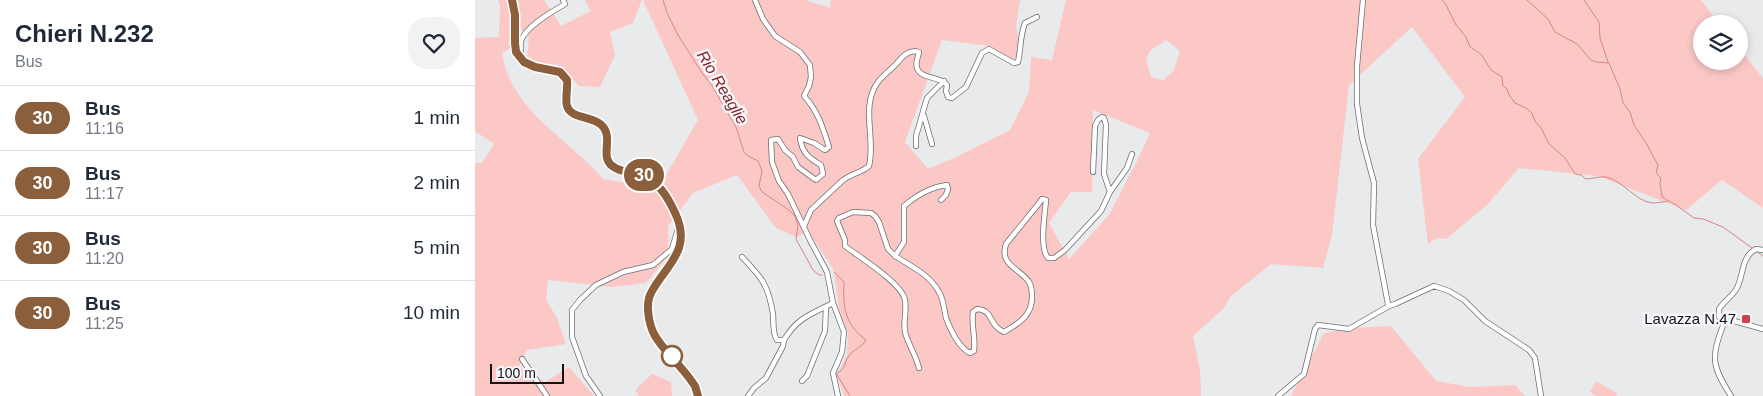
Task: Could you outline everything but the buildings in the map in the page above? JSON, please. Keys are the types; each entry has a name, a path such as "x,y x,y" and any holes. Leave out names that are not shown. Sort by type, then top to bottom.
{"main road":[{"path":"512,0 515,15 516,52 521,59 535,67 560,72 567,80 566,105 569,111 575,115 595,120 606,131 608,162 622,171 645,176 653,181 663,191 672,206 681,230 679,249 672,265 650,294 649,311 654,334 695,386 698,396"}],"street":[{"path":"521,59 521,40 525,34 542,19 565,4 563,0"},
{"path":"755,0 763,20 775,36 800,52 810,64 811,77 804,96 811,103 820,118 829,147 825,150 814,143 800,138 801,146 807,157 821,166 823,174 816,180 798,167 793,157 785,150 778,139 771,140 773,162 779,181 788,194 827,272 833,303 844,332 841,352 833,373 838,396"},
{"path":"1363,0 1357,66 1357,104 1362,138 1374,183 1373,225 1386,301 1389,306"},
{"path":"804,226 811,210 847,176 863,171 869,166 871,94 878,82 904,54 917,51 919,55 916,61 919,73 943,81 947,85 948,97 952,98 966,87 982,53 989,49 1014,63 1018,62 1022,30 1025,22 1037,17"},
{"path":"916,146 916,136 924,115 927,98 943,81"},
{"path":"924,115 932,144"},
{"path":"1093,172 1095,126 1102,116 1106,124 1103,174 1110,192"},
{"path":"919,368 917,358 905,333 906,302 904,295 888,278 845,246 845,240 837,221 839,218 858,211 871,213 875,216 879,222 888,249 930,280 940,294 953,333 966,351 970,352 974,351 975,342 972,320 973,312 977,309 982,309 988,313 997,328 1004,332 1018,324 1028,314 1032,305 1033,290 1029,281 1009,265 1004,250 1006,244 1040,202 1046,200 1043,228 1045,254 1048,258 1054,258 1065,250 1101,211 1110,192 1127,168 1132,154"},
{"path":"895,256 904,242 905,206 920,193 938,186 947,185 946,195 941,200"},
{"path":"600,396 586,376 572,337 572,310 596,285 623,272 653,265 672,249 677,232 681,230"},
{"path":"1724,323 1719,317 1719,309 1737,289 1747,257 1754,250 1763,250"},
{"path":"742,257 763,279 773,314 774,336 777,340 784,340"},
{"path":"1278,396 1304,374 1315,329 1318,325 1349,329 1389,306 1434,286 1464,300 1485,321 1529,350 1535,358 1541,396"},
{"path":"748,396 766,378 783,346 784,340 792,328 801,319 833,303"},
{"path":"802,381 807,376 825,331 826,306"},
{"path":"1724,323 1734,321 1763,329"},
{"path":"1724,323 1717,341 1714,362 1731,396"},
{"path":"522,359 547,396"}],"shaded area":[{"path":"498,0 508,0 512,20 511,48 502,53 507,74 517,92 529,108 603,179 634,184 666,175 698,120 643,0 805,0 830,8 831,0 1020,0 1016,26 1019,39 1018,57 1012,59 990,46 942,40 905,142 928,169 1010,130 1029,92 1031,57 1052,60 1066,0 1701,0 1712,15 1693,15 1693,70 1748,70 1748,59 1763,78 1763,208 1722,180 1686,210 1598,176 1519,168 1488,204 1446,239 1437,238 1428,244 1418,159 1465,97 1412,27 1349,85 1332,235 1323,268 1271,264 1231,296 1223,309 1193,336 1200,370 1201,396 844,396 837,375 847,355 848,333 839,310 834,271 809,232 796,237 776,228 737,175 693,193 668,226 669,255 646,283 612,287 548,280 546,300 557,318 566,344 527,350 519,367 545,382 569,367 594,396 475,396 475,163 482,163 494,144 475,131 475,38 499,37 500,6","holes":["1166,40 1180,51 1173,72 1163,80 1151,77 1146,58 1151,50","1093,110 1150,133 1109,215 1069,259 1049,223 1071,192 1092,192"]},
{"path":"518,0 544,0 561,26 591,11 585,0 642,0 633,23 610,32 615,55 600,87 579,86 561,66 538,62 527,56 529,37 521,30"},
{"path":"1391,326 1436,381 1470,387 1515,385 1525,396 1291,396 1324,333 1353,328"},
{"path":"652,374 671,382 672,396 639,396 635,390"},
{"path":"1596,381 1618,394 1616,396 1596,396 1590,392"}],"waterway":[{"name":"Rio Reaglie","path":"663,0 678,35 711,84 736,127 744,152 758,161 762,171 759,186 762,192 795,216 798,226 796,239 813,270 822,275"},
{"path":"1442,0 1456,25 1466,37 1470,47 1481,54 1491,70 1502,77 1503,86 1507,89 1515,103 1532,113 1549,144 1565,158 1575,174 1581,175 1586,179 1604,177 1612,179 1640,199 1652,203 1668,201"},
{"path":"1527,0 1548,19 1555,32 1577,44 1591,60 1609,63 1620,89 1623,103 1630,112 1634,125 1658,165 1656,173 1661,178 1662,197 1694,218 1703,219 1723,227 1763,256"},
{"path":"1584,0 1599,22 1600,38 1608,62"},
{"name":"Rio Reaglie","path":"834,272 844,282 845,307 849,321 853,328 866,340 850,354 843,368 837,373 850,396"}],"bus line":[{"name":"30","path":"512,0 515,15 516,52 524,62 535,67 560,72 567,80 566,105 569,111 575,115 595,120 606,131 608,162 622,171 645,176 653,181 669,200 681,230 679,249 672,265 650,294 649,311 654,334 685,371 695,386 698,396"}],"place":[{"name":"Lavazza N.47","path":"1746,319"}]}
